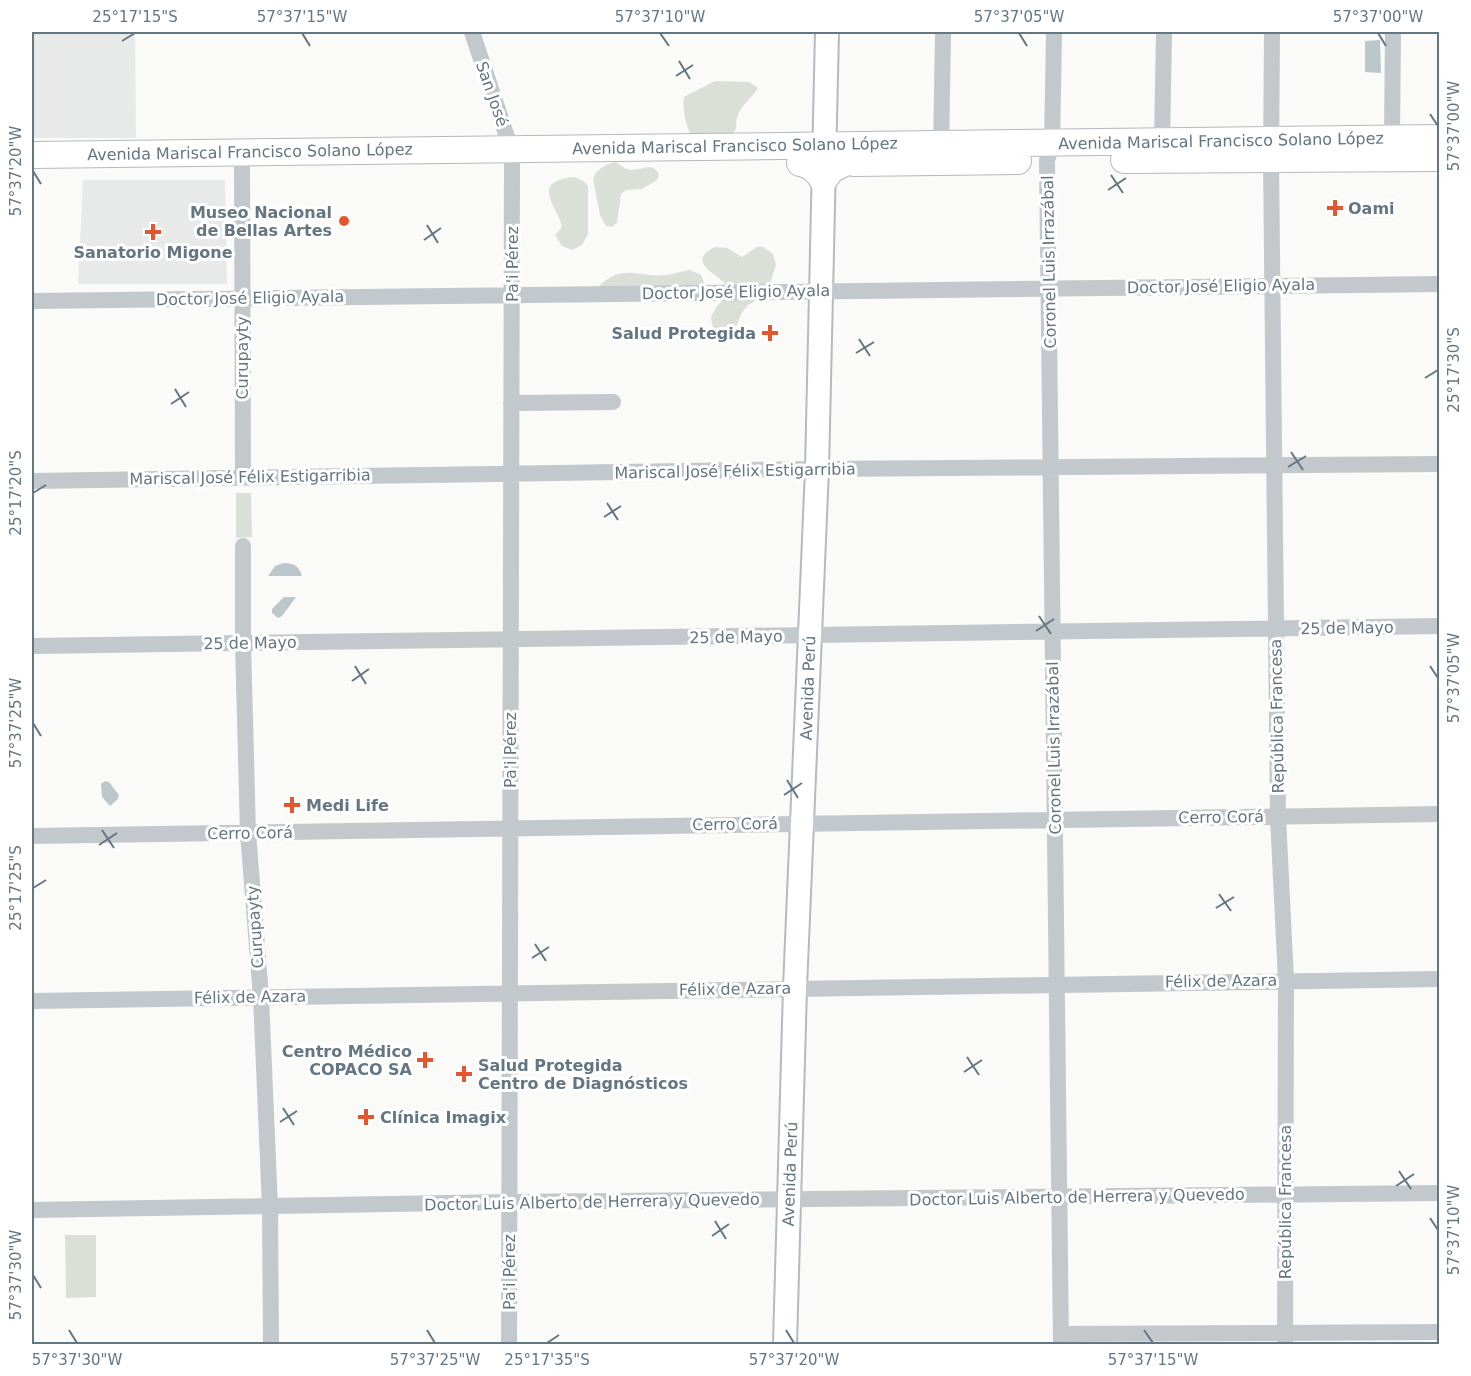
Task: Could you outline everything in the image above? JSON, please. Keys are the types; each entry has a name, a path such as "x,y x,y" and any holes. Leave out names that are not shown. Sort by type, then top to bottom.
{"highway":[{"name":"Avenida Mariscal Francisco Solano López","path":"941,153 990,152 1020,144 1050,152 1162,142 1220,142 1271,150 1392,139 1440,138"},
{"path":"1050,152 1058,154 1180,150 1220,142"},
{"name":"Avenida Mariscal Francisco Solano López","path":"941,153 1271,150 1440,158"},
{"path":"823,154 829,157 838,154 941,153"},
{"name":"Avenida Mariscal Francisco Solano López","path":"32,157 60,159 76,154 511,157 823,154"},
{"name":"Avenida Mariscal Francisco Solano López","path":"32,169 242,167 511,157 669,164 823,154"}],"main road":[{"name":"Avenida Perú","path":"785,1344 795,988 817,470 827,32"}],"street":[{"name":"San José","path":"472,32 511,157"},
{"path":"941,153 943,32"},
{"name":"Coronel Luis Irrazábal","path":"1054,32 1049,288 1061,1339"},
{"path":"1162,142 1164,32"},
{"name":"República Francesa","path":"1272,32 1272,286 1278,817 1286,980 1285,1338"},
{"path":"1392,139 1394,32"},
{"name":"Pa'i Pérez","path":"509,1344 511,157"},
{"name":"Curupayty","path":"242,167 243,477"},
{"name":"Doctor José Eligio Ayala","path":"32,301 1440,284"},
{"path":"511,403 613,402"},
{"name":"Mariscal José Félix Estigarribia","path":"32,481 1440,464"},
{"name":"Curupayty","path":"243,546 248,833 261,997 270,1207 271,1344"},
{"name":"25 de Mayo","path":"32,646 1440,626"},
{"name":"Cerro Corá","path":"32,836 1440,814"},
{"name":"Félix de Azara","path":"32,1000 1440,979"},
{"name":"Doctor Luis Alberto de Herrera y Quevedo","path":"32,1210 509,1202 1440,1193"},
{"path":"1061,1339 1285,1338 1440,1332"}],"shaded area":[{"path":"32,32 135,32 136,138 32,138"},
{"path":"1380,40 1381,73 1365,72 1365,41"},
{"path":"715,81 749,82 758,88 740,110 736,129 728,138 695,142 686,121 684,97"},
{"path":"616,162 630,170 653,168 659,174 657,180 642,189 626,190 621,194 617,223 612,227 606,226 600,215 593,179 596,172"},
{"path":"575,177 585,182 588,187 588,234 582,245 572,250 562,246 555,235 562,227 549,195 549,189 553,183 561,179"},
{"name":"Sanatorio Migone","path":"83,180 225,180 227,284 78,284"},
{"path":"715,247 727,248 742,257 757,247 763,247 773,254 776,265 767,293 748,305 737,325 723,334 713,329 711,317 726,297 727,286 703,263 706,252"},
{"path":"690,270 701,275 705,285 684,289 676,283 673,288 602,291 600,285 609,278 624,273 666,275"},
{"path":"236,493 251,493 252,537 236,538"},
{"path":"284,563 296,566 302,576 268,576 275,566"},
{"path":"284,597 296,597 278,618 272,613 272,609"},
{"path":"105,781 109,782 119,795 110,806 102,797 101,784"},
{"path":"65,1235 96,1235 96,1297 66,1298"}],"place":[{"name":"Oami","path":"1335,208"},
{"name":"Museo Nacional de Bellas Artes","path":"344,221"},
{"name":"Sanatorio Migone","path":"153,232"},
{"name":"Salud Protegida","path":"770,333"},
{"name":"Medi Life","path":"292,805"},
{"name":"Centro Médico COPACO SA","path":"425,1060"},
{"name":"Salud Protegida Centro de Diagnósticos","path":"464,1074"},
{"name":"Clínica Imagix","path":"366,1117"}]}
